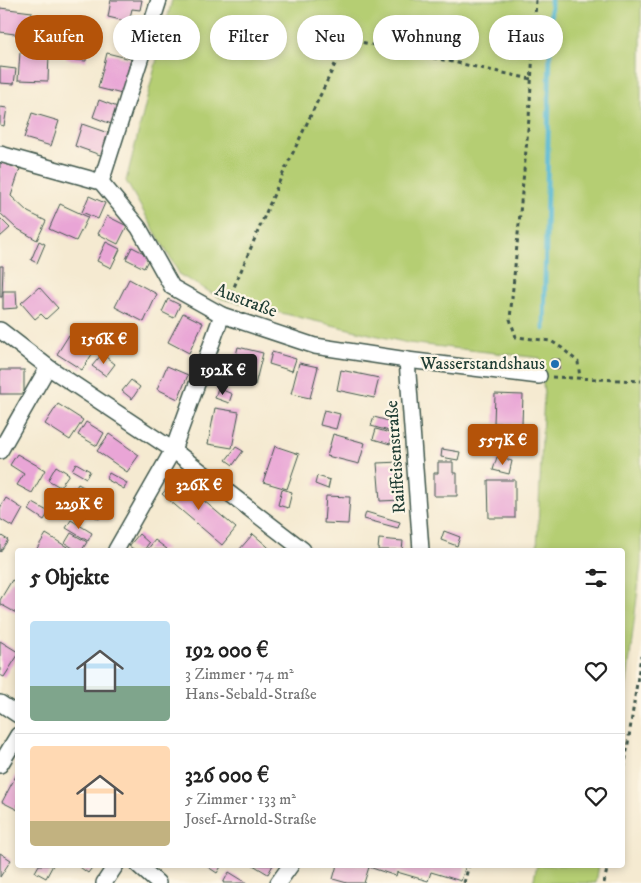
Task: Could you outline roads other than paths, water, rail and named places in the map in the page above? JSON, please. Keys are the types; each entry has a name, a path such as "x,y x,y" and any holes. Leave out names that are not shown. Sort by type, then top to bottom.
{"street":[{"path":"0,154 101,182 159,0"},
{"name":"Austraße","path":"101,182 139,228 172,287 222,315 315,346 408,360 539,376"},
{"path":"117,548 173,450 222,315"},
{"path":"0,330 48,367 173,450 300,548"},
{"name":"Raiffeisenstraße","path":"408,360 422,548"},
{"path":"0,452 48,367"},
{"path":"0,703 15,713"},
{"path":"0,765 15,740"},
{"path":"104,883 114,868"},
{"path":"141,868 158,883"},
{"path":"278,883 289,868"}],"waterway":[{"path":"544,329 551,0"}],"place":[{"name":"Wasserstandshaus","path":"555,364"}]}
